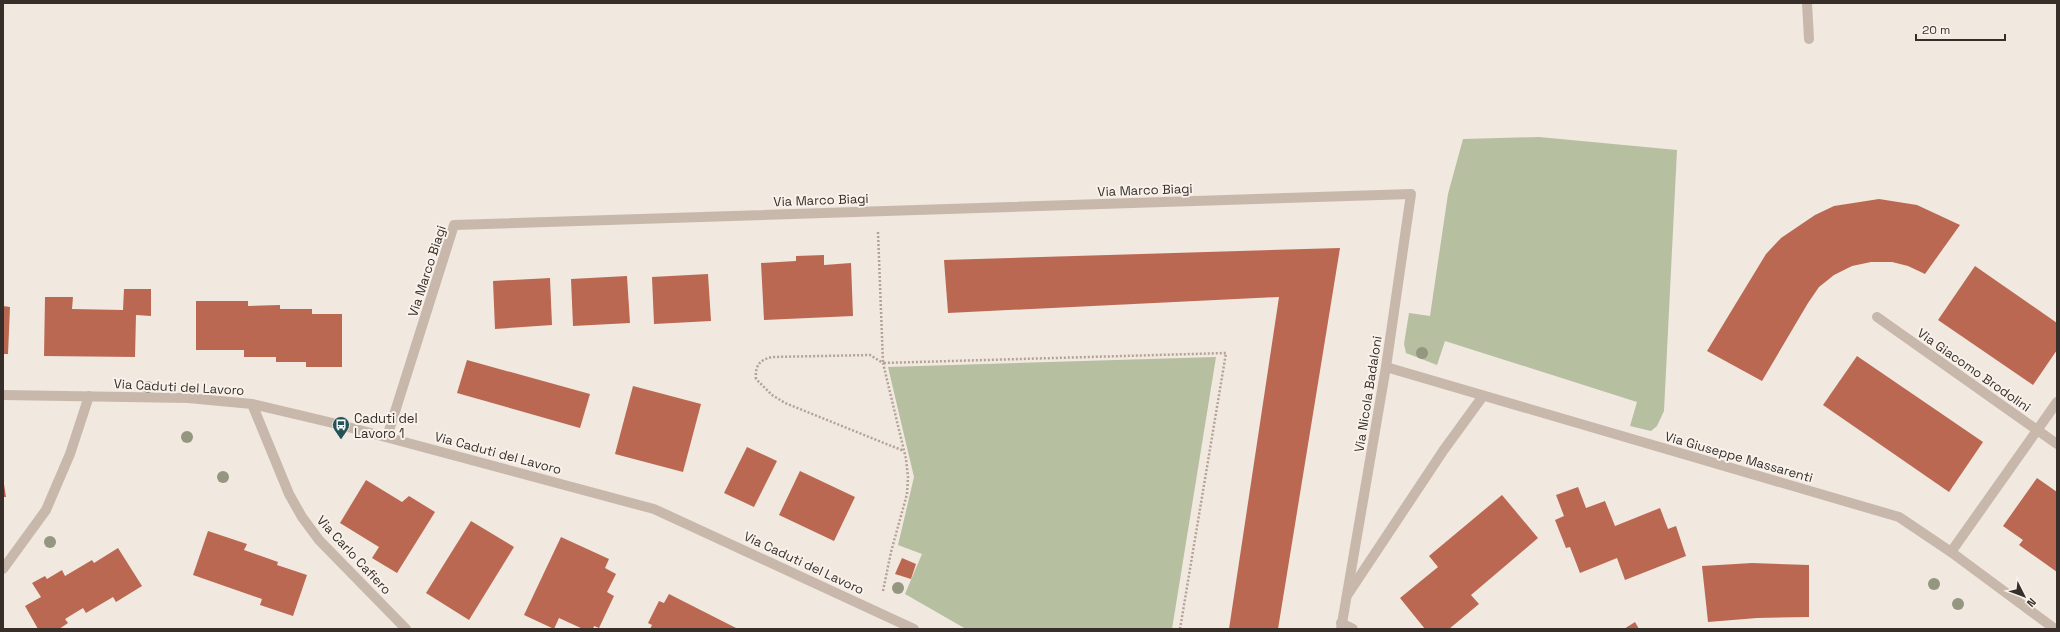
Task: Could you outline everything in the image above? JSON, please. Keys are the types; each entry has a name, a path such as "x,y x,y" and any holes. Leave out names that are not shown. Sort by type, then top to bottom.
{"street":[{"path":"1807,3 1809,40"},
{"name":"Via Marco Biagi","path":"387,437 454,224 1411,194"},
{"name":"Via Nicola Badaloni","path":"1341,626 1386,366 1411,194"},
{"name":"Via Giacomo Brodolini","path":"1877,317 2057,444"},
{"name":"Via Giuseppe Massarenti","path":"1386,366 1483,396 1899,517 1952,552 2055,629"},
{"name":"Via Caduti del Lavoro","path":"3,395 188,398 252,404 387,437 654,509 914,629"},
{"path":"3,569 46,510 70,454 89,396"},
{"name":"Via Nicola Badaloni","path":"1346,597 1443,451 1483,396"},
{"path":"1952,552 2057,402"},
{"name":"Via Carlo Cafiero","path":"252,404 290,494 302,517 320,540 406,629"},
{"path":"1341,626 1353,629"}],"path":[{"path":"877,211 883,363 904,451 908,477 906,494 891,552 879,612"},
{"path":"904,451 785,403 772,395 760,384 756,373 758,363 764,359 772,357 870,355 883,363 1226,353 1180,629"}],"green space":[{"path":"1539,137 1677,150 1664,411 1657,426 1651,431 1630,426 1637,402 1445,341 1437,365 1406,353 1404,344 1409,313 1430,316 1448,194 1463,139"},
{"path":"1216,357 1172,629 966,629 905,594 922,554 898,545 914,477 888,367"}],"building":[{"path":"1879,199 1917,205 1960,225 1925,274 1908,266 1892,262 1871,262 1852,266 1834,275 1819,287 1808,303 1762,381 1707,351 1766,254 1781,238 1815,215 1834,206"},
{"path":"1340,248 1278,629 1229,629 1279,297 948,313 944,260"},
{"path":"824,255 824,265 851,263 853,316 764,320 761,263 796,261 796,256"},
{"path":"1975,266 2057,323 2057,350 2033,385 1938,320"},
{"path":"708,274 711,321 654,324 652,277"},
{"path":"627,276 630,323 573,326 571,279"},
{"path":"550,278 552,325 495,329 493,281"},
{"path":"124,289 151,289 151,316 136,315 135,357 44,356 45,297 73,297 72,309 123,310"},
{"path":"196,301 248,301 248,306 280,305 280,309 312,309 312,314 342,314 342,367 306,367 306,362 276,362 276,357 244,357 244,350 196,350"},
{"path":"3,306 10,307 8,354 3,354"},
{"path":"1857,356 1983,442 1949,492 1823,405"},
{"path":"467,360 590,394 580,428 457,393"},
{"path":"633,386 701,404 683,472 615,454"},
{"path":"747,447 777,461 754,507 724,493"},
{"path":"800,471 855,497 834,541 779,515"},
{"path":"3,478 6,497 3,497"},
{"path":"2037,478 2057,492 2057,572 2019,545 2023,540 2003,526"},
{"path":"366,480 402,502 409,496 435,512 397,573 372,558 379,547 340,523"},
{"path":"1578,487 1586,508 1605,501 1615,526 1660,508 1668,529 1676,526 1686,556 1625,580 1617,558 1580,573 1570,547 1566,548 1555,520 1564,516 1556,495"},
{"path":"1502,495 1538,538 1471,595 1479,604 1449,629 1425,629 1400,598 1438,567 1429,556"},
{"path":"471,521 514,547 469,620 426,593"},
{"path":"208,531 247,544 244,550 278,562 277,565 307,575 293,616 260,605 262,599 193,575"},
{"path":"561,537 609,559 605,568 616,574 607,592 614,596 599,628 594,626 593,629 583,629 559,618 554,629 524,615"},
{"path":"118,548 142,586 116,602 113,597 86,613 83,608 65,619 68,623 59,629 38,629 25,606 41,597 32,583 45,576 47,579 62,570 65,576 92,560 94,563"},
{"path":"902,558 916,564 911,579 895,574"},
{"path":"1752,563 1809,565 1809,617 1757,618 1708,622 1702,566"},
{"path":"669,594 738,629 650,629 652,625 648,623 659,601 664,603"},
{"path":"1635,622 1639,629 1624,629"}],"place":[{"name":"Caduti del Lavoro 1","path":"341,440"}]}
